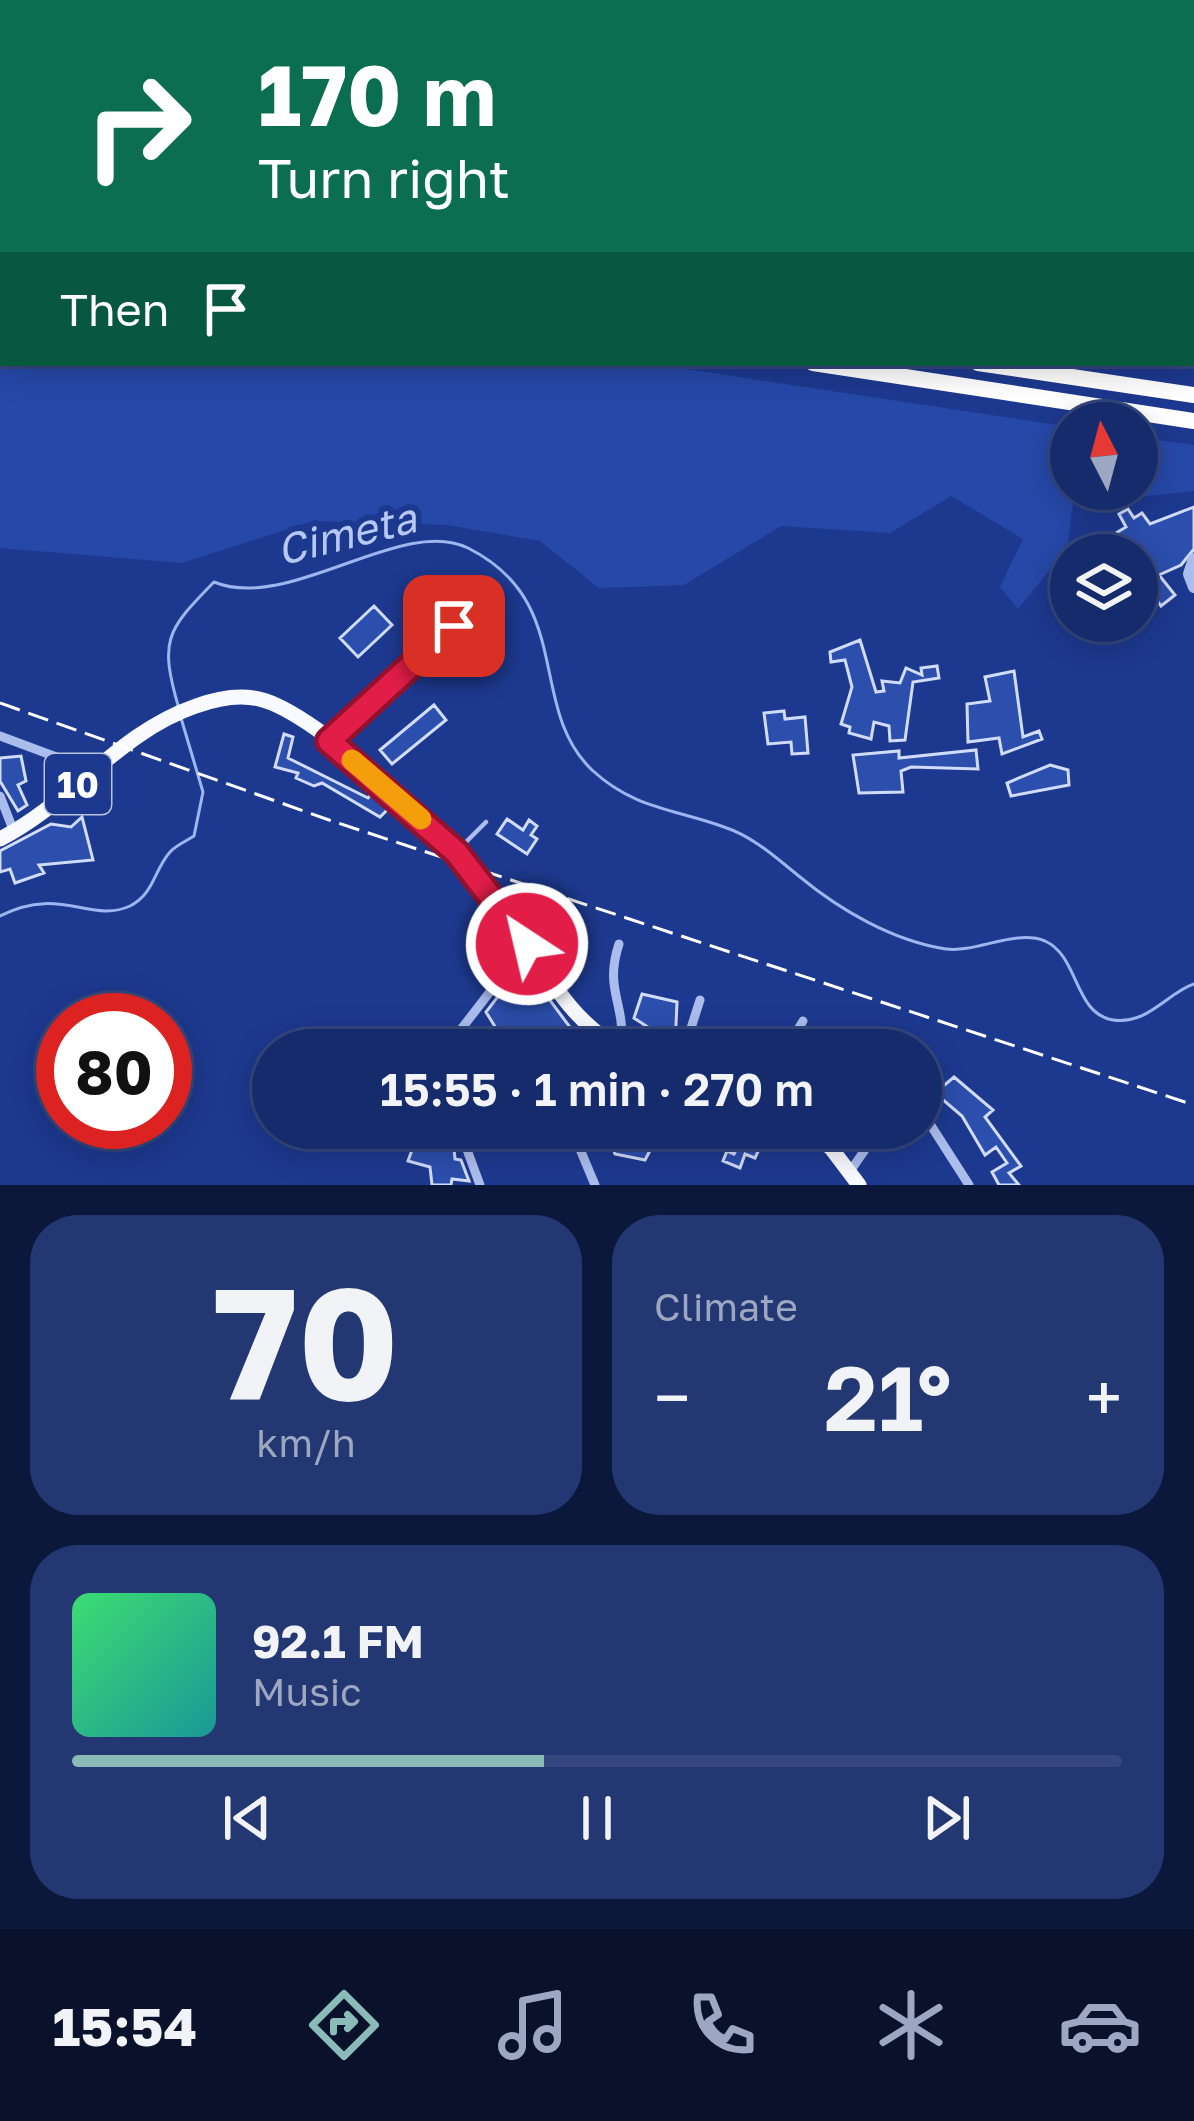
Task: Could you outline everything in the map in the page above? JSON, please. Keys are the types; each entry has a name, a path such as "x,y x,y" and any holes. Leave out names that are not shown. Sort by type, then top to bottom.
{"highway":[{"path":"833,366 1194,421"},
{"path":"998,366 1194,395"},
{"name":"10","path":"7,836 152,724 226,698 258,698 298,717 329,741 456,852 566,1003 592,1029"},
{"path":"825,1149 855,1178"}],"street":[{"path":"1194,559 1189,574 1194,587"},
{"path":"0,736 94,771"},
{"path":"0,796 7,836"},
{"path":"461,1029 527,944"},
{"path":"619,944 610,978 622,1029"},
{"path":"691,1029 700,1000"},
{"path":"797,1029 802,1021"},
{"path":"942,1143 969,1185"},
{"path":"467,1149 481,1185"},
{"path":"580,1149 595,1185"},
{"path":"855,1178 870,1149"}],"lane":[{"path":"329,741 454,626"},
{"path":"456,852 485,822"}],"shaded area":[{"path":"0,366 666,366 1050,424 1050,510 1072,510 1069,534 1050,534 1050,570 1018,609 1000,587 1023,539 951,496 890,533 781,526 684,585 599,588 540,541 447,525 313,521 182,563 0,548"},
{"path":"1158,440 1194,445 1194,491 1158,495"}],"building":[{"path":"1194,507 1194,549 1181,565 1159,575 1175,595 1161,606 1158,602 1158,534 1114,534 1126,527 1119,514 1126,510 1134,518 1142,513 1150,524"},
{"path":"374,606 392,625 358,657 340,638"},
{"path":"860,640 876,692 884,691 882,681 900,683 906,668 922,675 921,668 937,666 939,678 913,682 905,740 890,741 889,726 874,722 871,739 849,733 850,727 841,724 852,687 845,660 831,662 830,652"},
{"path":"1014,671 1023,737 1039,731 1042,739 1002,754 999,738 968,742 967,704 990,701 985,677"},
{"path":"434,705 446,720 392,764 380,750"},
{"path":"784,711 785,719 805,717 808,753 792,754 791,742 768,744 764,713"},
{"path":"284,734 293,737 288,758 368,798 373,792 390,807 380,817 322,783 314,786 296,778 298,773 275,767"},
{"path":"976,750 978,769 911,767 901,771 903,792 859,793 853,755 899,751 899,758"},
{"path":"21,756 26,781 18,785 27,805 18,811 0,781 0,758"},
{"path":"1050,765 1068,770 1069,785 1011,796 1007,783"},
{"path":"82,817 93,860 39,865 44,873 15,883 10,869 0,872 0,851 51,824 71,827"},
{"path":"507,819 523,830 529,820 537,826 531,835 537,839 527,854 497,834"},
{"path":"523,964 571,1029 496,1029 486,1012"},
{"path":"642,994 677,1002 676,1029 651,1029 634,1018"},
{"path":"954,1077 993,1110 985,1117 1021,1166 1009,1173 1019,1185 999,1185 992,1172 1007,1163 996,1147 985,1155 962,1116 942,1099 942,1087"},
{"path":"412,1149 454,1149 469,1181 452,1179 451,1185 432,1185 430,1167 408,1161"},
{"path":"613,1149 651,1149 645,1160 615,1154"},
{"path":"736,1149 759,1149 755,1158 745,1154 740,1168 723,1161 727,1151 734,1154"}],"waterway":[{"path":"179,709 169,667 171,638 185,613 214,582 244,588 276,585 411,544 441,541 468,548 502,570 524,597 537,625 572,745 592,770 623,793 745,836 832,901 906,939 946,949 1021,938 1045,941 1064,959 1091,1007 1113,1020 1137,1018 1194,984"},
{"name":"Cimeta","path":"0,916 40,904 116,910 144,895 170,852 194,836 203,792 181,718"}],"railway":[{"path":"0,703 329,820 1194,1105"}],"slow traffic":[{"path":"352,760 421,819"}],"route":[{"path":"454,626 329,741 456,852 527,944"}]}
